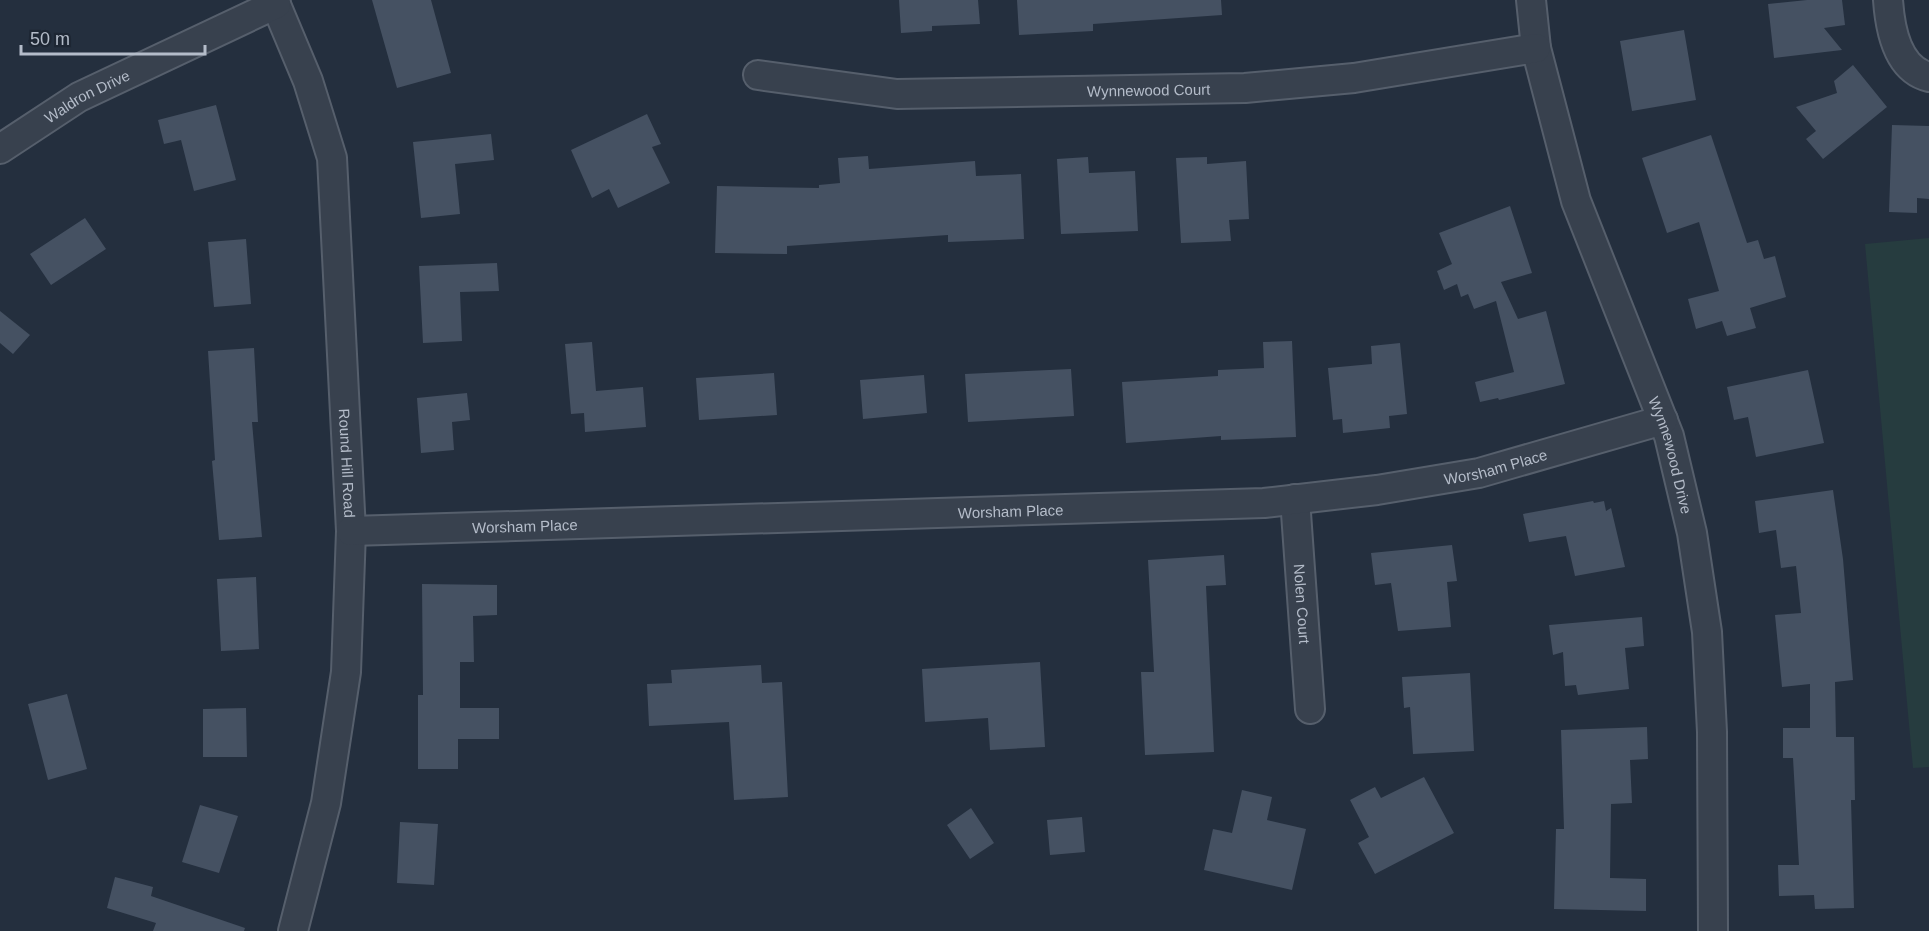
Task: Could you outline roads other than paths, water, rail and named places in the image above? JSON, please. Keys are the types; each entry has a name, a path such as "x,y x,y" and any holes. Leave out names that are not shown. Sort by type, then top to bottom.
{"street":[{"name":"Wynnewood Drive","path":"1531,0 1536,48 1576,201 1663,420 1692,533 1707,632 1712,732 1713,931"},
{"path":"1888,0 1890,29 1902,56 1917,74 1929,77"},
{"name":"Waldron Drive","path":"0,149 79,97 275,2"},
{"name":"Round Hill Road","path":"275,2 308,81 332,158 351,531 346,672 326,803 293,931"},
{"name":"Wynnewood Court","path":"758,75 897,94 1245,88 1354,78 1536,48"},
{"name":"Worsham Place","path":"351,531 1264,503 1377,490 1479,473 1663,420"},
{"name":"Nolen Court","path":"1295,499 1310,709"}]}
